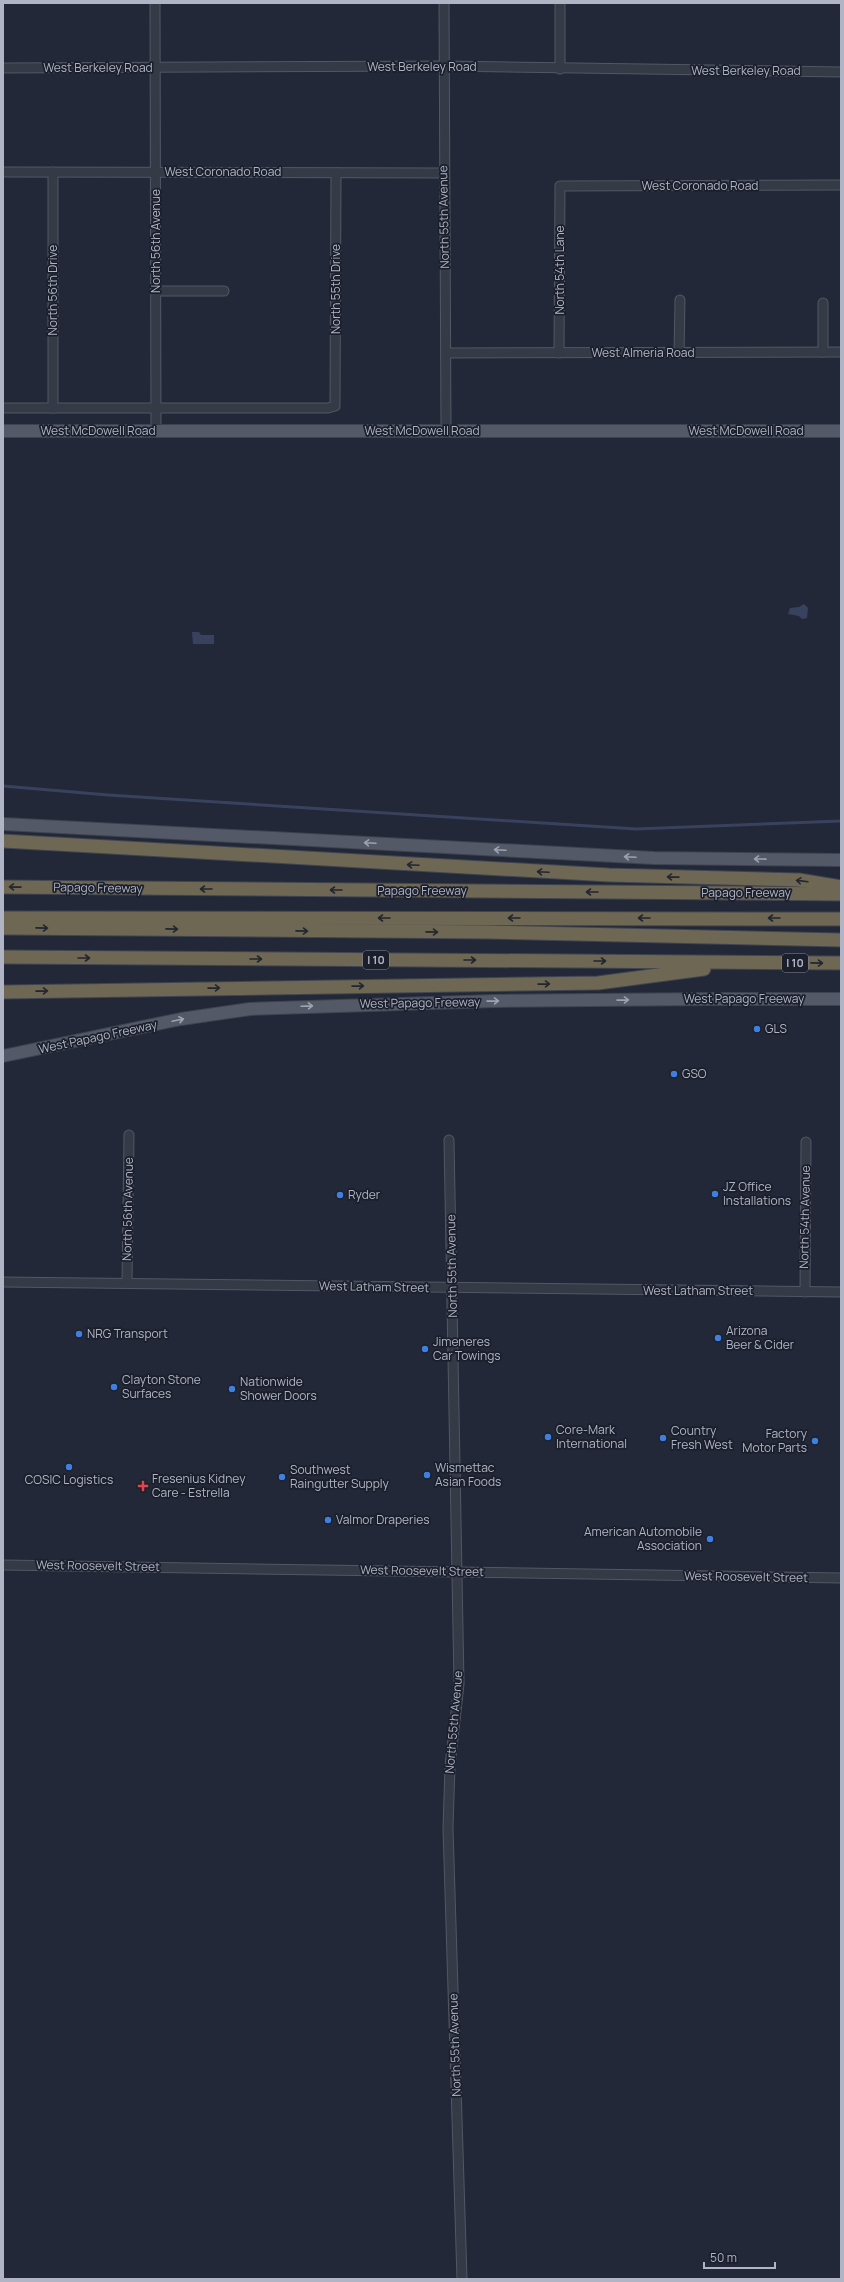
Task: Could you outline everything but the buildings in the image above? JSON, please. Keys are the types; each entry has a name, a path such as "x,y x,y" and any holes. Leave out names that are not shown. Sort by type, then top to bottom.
{"highway":[{"path":"3,841 609,875 799,880 841,886"},
{"name":"Papago Freeway","path":"3,887 841,894"},
{"path":"3,918 841,918"},
{"path":"3,928 495,932 841,940"},
{"name":"I 10","path":"3,957 841,963"},
{"path":"3,992 598,983 750,962"}],"main road":[{"name":"West McDowell Road","path":"3,431 841,431"},
{"path":"3,824 654,858 841,860"},
{"name":"West Papago Freeway","path":"3,1056 181,1019 250,1009 479,1002 708,998 841,999"}],"street":[{"name":"North 56th Avenue","path":"155,3 157,172 156,431"},
{"name":"North 55th Avenue","path":"444,3 446,431"},
{"path":"560,3 560,69"},
{"name":"West Berkeley Road","path":"3,68 444,66 560,69 841,72"},
{"name":"West Coronado Road","path":"3,172 444,172"},
{"name":"North 56th Drive","path":"53,172 53,408"},
{"name":"North 55th Drive","path":"335,406 336,172"},
{"name":"West Coronado Road","path":"560,186 841,185"},
{"name":"North 54th Lane","path":"559,353 560,186"},
{"path":"156,291 224,291"},
{"path":"680,300 680,353"},
{"path":"823,352 824,303"},
{"name":"West Almeria Road","path":"446,353 841,352"},
{"name":"West McDowell Road","path":"3,408 328,408 335,406"},
{"name":"North 56th Avenue","path":"127,1284 129,1135"},
{"name":"North 55th Avenue","path":"449,1140 459,1684 450,1766 448,1828 462,2279"},
{"name":"North 54th Avenue","path":"805,1292 806,1142"},
{"name":"West Latham Street","path":"3,1282 841,1292"},
{"name":"West Roosevelt Street","path":"3,1565 841,1578"}],"water":[{"path":"804,604 808,608 807,618 802,619 799,616 788,614 790,608 799,607"},
{"path":"192,632 199,632 201,635 214,635 214,644 193,644"}],"waterway":[{"path":"3,786 108,795 636,829 841,821"}],"place":[{"name":"GLS","path":"757,1029"},
{"name":"GSO","path":"674,1074"},
{"name":"JZ Office Installations","path":"715,1194"},
{"name":"Ryder","path":"340,1195"},
{"name":"NRG Transport","path":"79,1334"},
{"name":"Arizona Beer & Cider","path":"718,1338"},
{"name":"Jimeneres Car Towings","path":"425,1349"},
{"name":"Clayton Stone Surfaces","path":"114,1387"},
{"name":"Nationwide Shower Doors","path":"232,1389"},
{"name":"Core-Mark International","path":"548,1437"},
{"name":"Country Fresh West","path":"663,1438"},
{"name":"Factory Motor Parts","path":"815,1441"},
{"name":"COSIC Logistics","path":"69,1467"},
{"name":"Wismettac Asian Foods","path":"427,1475"},
{"name":"Southwest Raingutter Supply","path":"282,1477"},
{"name":"Fresenius Kidney Care - Estrella","path":"143,1486"},
{"name":"Valmor Draperies","path":"328,1520"},
{"name":"American Automobile Association","path":"710,1539"}]}
